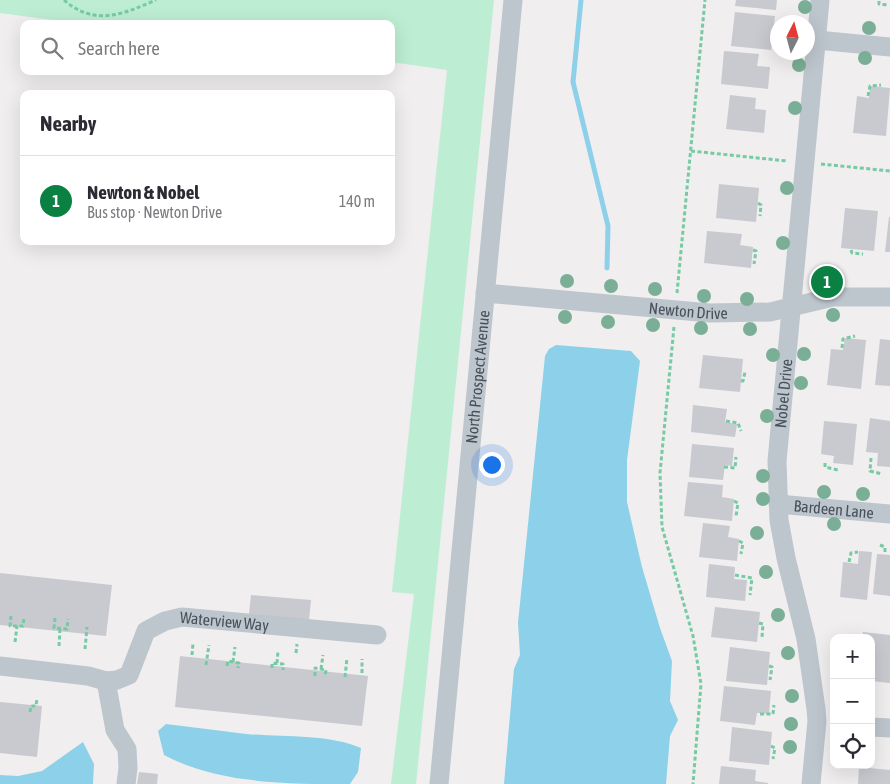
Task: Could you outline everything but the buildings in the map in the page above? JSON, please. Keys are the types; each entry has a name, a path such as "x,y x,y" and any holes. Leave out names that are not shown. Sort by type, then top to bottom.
{"street":[{"name":"North Prospect Avenue","path":"439,784 513,0"},
{"name":"Nobel Drive","path":"811,784 825,722 786,558 778,504 777,461 820,0"},
{"path":"816,40 890,47"},
{"name":"Newton Drive","path":"485,293 710,313 770,312 833,297 890,297"},
{"name":"Bardeen Lane","path":"778,504 890,514"},
{"name":"Waterview Way","path":"0,666 88,676 106,681 117,680 129,675 146,631 165,621 182,617 378,635"},
{"path":"106,681 115,730 126,749 128,768 126,784"},
{"path":"875,727 890,728"}],"path":[{"path":"64,0 82,12 93,16 108,16 120,14 156,0"},
{"path":"677,294 705,0"},
{"path":"879,1 879,4 888,5"},
{"path":"868,96 870,86 881,85"},
{"path":"691,151 793,162"},
{"path":"815,164 890,171"},
{"path":"758,203 761,205 760,216"},
{"path":"753,250 756,251 754,264"},
{"path":"851,250 852,253 863,254"},
{"path":"674,322 660,473 661,518 693,636 701,684 693,784"},
{"path":"842,348 842,338 855,336"},
{"path":"741,381 743,381 745,372"},
{"path":"726,421 738,422 740,431"},
{"path":"724,467 735,468 736,457"},
{"path":"871,458 870,471 882,474"},
{"path":"825,463 825,467 838,470"},
{"path":"734,501 738,503 736,516"},
{"path":"739,541 743,543 741,554"},
{"path":"880,544 885,546 885,553"},
{"path":"849,562 851,553 858,552"},
{"path":"735,575 752,578 750,595"},
{"path":"10,616 10,626 23,626 24,616"},
{"path":"55,618 54,628 60,629 67,629 68,619"},
{"path":"759,623 763,624 762,637"},
{"path":"15,642 17,626"},
{"path":"85,649 87,627"},
{"path":"59,646 60,629"},
{"path":"192,655 193,644"},
{"path":"206,666 209,645"},
{"path":"233,662 235,647"},
{"path":"277,663 278,651"},
{"path":"321,669 322,655"},
{"path":"345,676 347,658"},
{"path":"362,659 362,673"},
{"path":"227,666 228,661 239,663 238,668"},
{"path":"272,668 272,663 283,664 283,670"},
{"path":"769,666 772,667 770,680"},
{"path":"315,676 316,668 326,670 325,677"},
{"path":"30,712 31,706 36,706 37,698"},
{"path":"760,714 773,714 774,704"},
{"path":"771,746 775,748 774,759"}],"green space":[{"path":"0,0 494,0 416,784 391,784 414,594 392,592 447,70 395,63 395,20 53,20 0,13"}],"water":[{"path":"556,345 631,351 640,361 627,460 627,502 642,567 672,661 670,701 678,720 670,736 666,784 504,784 514,669 520,655 518,623 545,356 549,349"},
{"path":"166,724 246,734 334,740 361,748 358,772 350,784 302,784 230,777 207,772 185,765 164,755 158,731"},
{"path":"83,742 94,764 93,784 0,784 0,775 18,776 42,771"}],"waterway":[{"path":"581,0 573,82 608,226 607,268"}],"place":[{"name":"Newton & Nobel","path":"827,282"}]}
